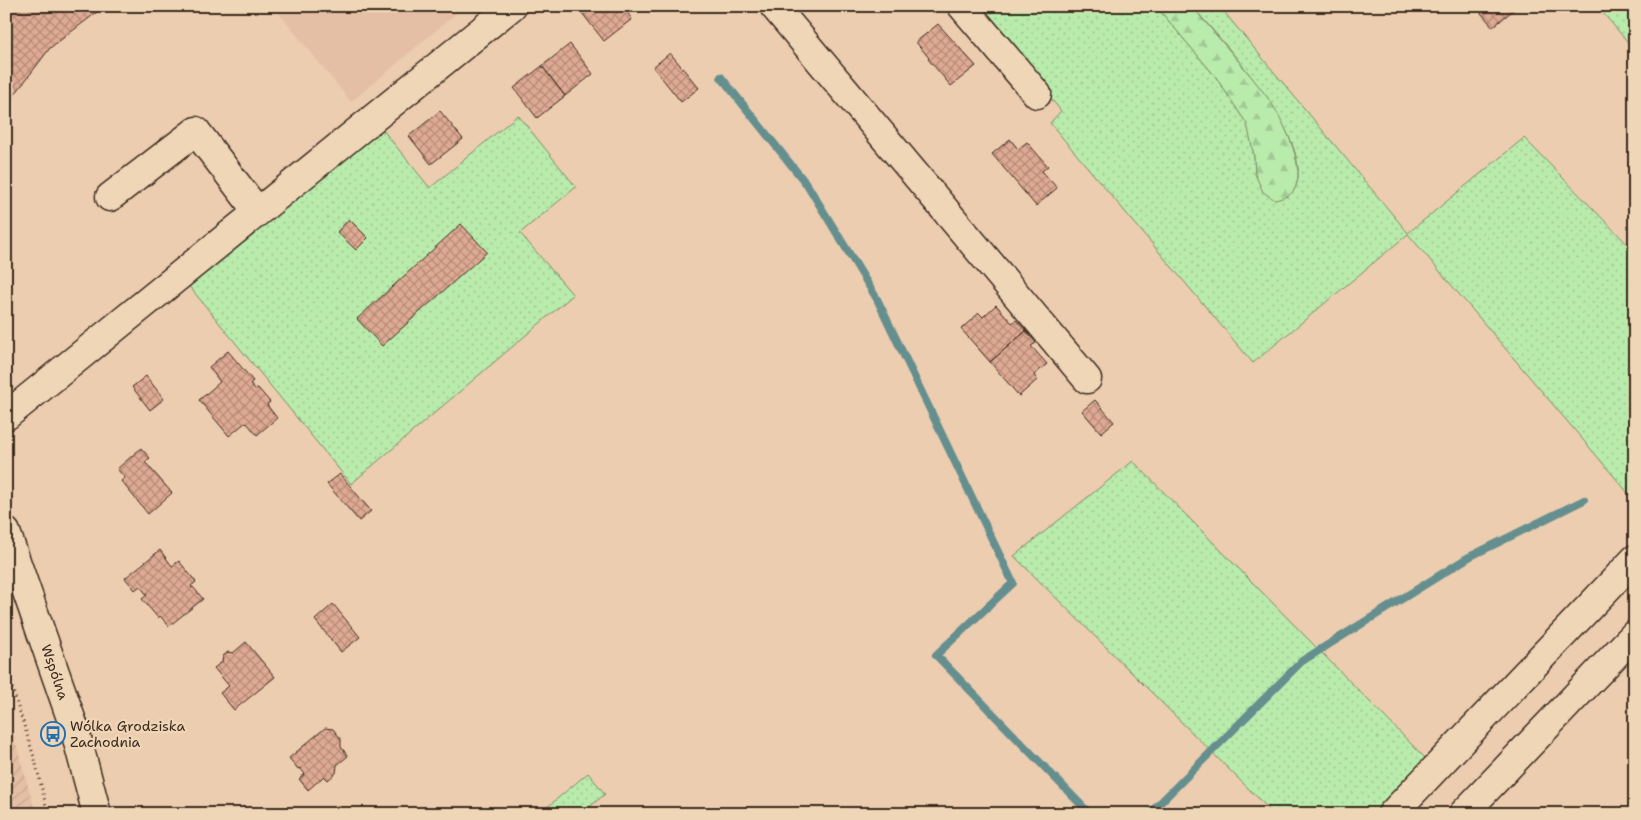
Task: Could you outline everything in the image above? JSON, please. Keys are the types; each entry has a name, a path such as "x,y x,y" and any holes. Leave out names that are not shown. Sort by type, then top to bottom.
{"street":[{"path":"6,416 512,6"},
{"path":"774,6 1087,379"},
{"path":"962,6 1036,94"},
{"path":"110,197 196,131 257,211"},
{"name":"Wspólna","path":"6,532 74,727 97,814"},
{"path":"1392,814 1635,559"},
{"path":"1463,814 1635,634"}],"path":[{"path":"6,669 35,760 48,814"}],"shaded area":[{"path":"273,6 465,6 351,102"},
{"path":"6,709 36,814 6,814"}],"green space":[{"path":"977,6 1156,6 1215,76 1248,124 1254,156 1255,174 1293,192 1298,172 1294,148 1281,122 1264,94 1192,6 1219,6 1408,233 1524,138 1635,252 1635,501 1408,234 1253,363 1050,123 1061,111"},
{"path":"1156,6 1192,6 1270,101 1286,130 1295,154 1298,177 1295,189 1290,194 1275,200 1263,192 1255,174 1254,156 1247,124 1215,76"},
{"path":"1597,6 1635,6 1635,45 1632,47"},
{"path":"518,115 576,187 520,233 573,295 351,484 189,286 382,129 430,188"},
{"path":"1133,461 1427,760 1376,814 1274,814 1014,556"},
{"path":"588,773 605,794 581,814 539,814"}],"building":[{"path":"6,6 105,6 50,48 6,106"},
{"path":"591,6 622,6 632,19 604,41 582,13"},
{"path":"1475,6 1518,6 1493,27"},
{"path":"938,24 976,66 951,86 916,42"},
{"path":"570,44 593,74 565,96 542,66"},
{"path":"670,53 699,88 681,102 653,67"},
{"path":"542,66 565,96 537,118 514,88"},
{"path":"440,111 463,139 431,164 409,136"},
{"path":"1010,139 1018,149 1027,142 1048,166 1042,171 1057,188 1036,206 992,154"},
{"path":"349,219 368,238 356,250 337,232"},
{"path":"461,224 487,252 382,346 357,319"},
{"path":"996,305 1012,323 1016,320 1026,331 990,362 961,329 979,313 983,317"},
{"path":"1026,331 1036,343 1031,346 1047,364 1034,375 1037,380 1019,396 990,362"},
{"path":"228,351 253,381 250,384 255,390 258,388 270,402 267,405 277,418 257,435 246,422 229,436 199,400 220,382 209,367"},
{"path":"146,376 164,399 150,410 132,387"},
{"path":"1095,400 1114,422 1101,433 1082,411"},
{"path":"141,448 150,458 145,462 172,493 148,514 121,481 125,478 117,469"},
{"path":"340,474 371,511 359,521 327,484"},
{"path":"160,550 172,566 179,561 196,582 191,586 192,588 203,599 169,626 160,616 158,618 142,599 147,595 140,586 135,590 125,578"},
{"path":"333,604 360,637 341,652 315,620"},
{"path":"246,642 275,677 234,710 220,693 229,686 214,668 222,662 223,656 228,652 233,653"},
{"path":"325,728 333,729 341,739 341,747 348,756 337,765 336,773 328,780 324,776 308,790 299,779 305,774 289,758"}],"waterway":[{"path":"721,77 808,186 877,299 1013,583 936,655 1090,814"},
{"path":"1149,814 1302,661 1469,557 1584,500"}],"place":[{"name":"Wólka Grodziska Zachodnia","path":"53,734"}]}
